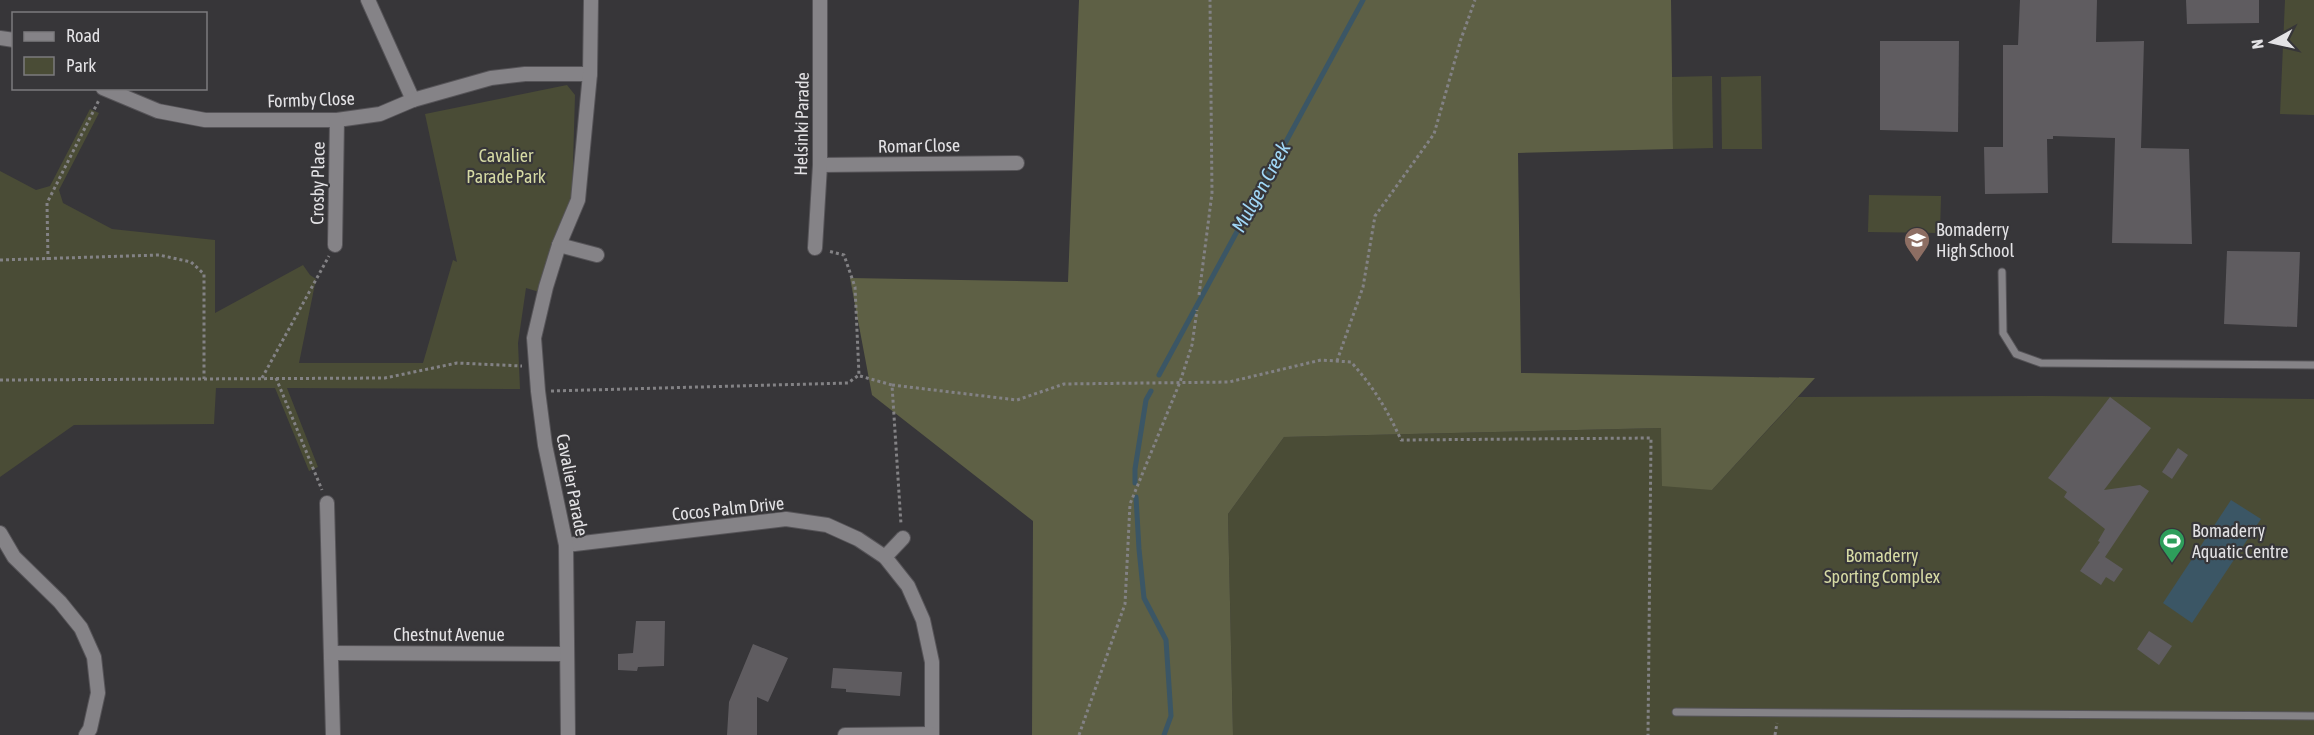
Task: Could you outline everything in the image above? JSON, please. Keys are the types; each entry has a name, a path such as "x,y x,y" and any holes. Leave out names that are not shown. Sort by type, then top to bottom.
{"street":[{"path":"368,0 413,100"},
{"name":"Cavalier Parade","path":"568,735 566,545 545,445 534,338 559,245 578,200 590,74 591,0"},
{"name":"Helsinki Parade","path":"815,248 820,165 820,0"},
{"name":"Formby Close","path":"106,90 158,111 206,120 337,120 380,114 413,100 491,78 525,74 590,74"},
{"name":"Crosby Place","path":"335,246 337,120"},
{"name":"Romar Close","path":"820,165 1017,163"},
{"path":"559,245 597,255"},
{"path":"327,503 333,735"},
{"name":"Cocos Palm Drive","path":"566,545 786,519 827,525 858,539 885,556 908,586 923,620 932,662 932,735"},
{"path":"0,533 14,557 60,602 81,628 94,657 98,693 90,729 86,735"},
{"path":"885,556 903,538"},
{"name":"Chestnut Avenue","path":"331,653 566,654"},
{"path":"845,735 932,735"}],"lane":[{"path":"2002,273 2003,333 2016,354 2042,363 2314,364"},
{"path":"1676,712 2314,716"}],"path":[{"path":"1199,295 1212,193 1210,0"},
{"path":"1336,361 1362,287 1375,216 1434,134 1461,39 1475,0"},
{"path":"48,260 47,203 104,90"},
{"path":"261,378 335,246"},
{"path":"815,248 844,255 851,271 855,287 859,375"},
{"path":"0,260 159,255 191,262 204,274 204,379"},
{"path":"1079,735 1125,604 1130,504 1180,382 1192,345 1197,310"},
{"path":"859,375 892,385 1017,400 1064,384 1229,382 1321,360 1351,362 1370,382 1390,415 1401,440 1651,438 1648,735"},
{"path":"0,380 385,378 457,363 536,366"},
{"path":"538,391 591,392 848,383 859,375"},
{"path":"276,378 327,503"},
{"path":"892,385 898,499 903,538"}],"green space":[{"path":"1079,0 1671,0 1673,149 1518,153 1521,373 1815,378 1712,490 1662,486 1661,428 1284,437 1228,514 1233,735 1032,735 1033,521 872,395 850,278 1068,282"},
{"path":"2285,0 2314,0 2314,115 2280,114"},
{"path":"1712,76 1713,148 1673,149 1672,77"},
{"path":"1761,76 1762,149 1722,149 1721,77"},
{"name":"Cavalier Parade Park","path":"567,85 575,95 572,197 539,292 526,288 518,343 520,389 287,388 318,467 309,471 275,388 216,388 214,424 74,425 0,477 0,171 36,190 50,186 90,109 99,113 59,190 63,203 112,229 215,240 215,313 303,265 316,279 299,363 423,363 453,260 457,262 425,114"},
{"path":"1869,195 1941,196 1940,233 1868,232"},
{"name":"Bomaderry Sporting Complex","path":"2043,396 2314,399 2314,735 1233,735 1228,514 1284,437 1661,428 1712,490 1798,397"}],"water":[{"path":"2231,500 2261,519 2192,623 2163,603"}],"building":[{"path":"2020,0 2097,0 2096,42 2144,41 2141,148 2189,149 2192,244 2112,243 2115,138 2053,136 2053,139 2047,139 2048,193 1985,194 1984,147 2003,147 2003,45 2018,45"},
{"path":"2186,0 2259,0 2259,23 2187,24"},
{"path":"1880,41 1959,41 1958,132 1880,130"},
{"path":"2227,251 2300,252 2297,327 2224,324"},
{"path":"2110,397 2151,428 2104,490 2140,485 2149,491 2105,557 2123,569 2114,582 2106,577 2101,585 2080,571 2100,542 2098,541 2105,529 2064,497 2067,492 2048,478"},
{"path":"2178,448 2188,455 2172,479 2162,472"},
{"path":"636,621 665,621 664,666 638,667 637,671 618,670 618,654 633,653"},
{"path":"2149,631 2172,646 2159,665 2137,649"},
{"path":"753,644 788,658 768,702 757,697 757,735 727,735 729,702"},
{"path":"833,668 902,672 900,696 846,692 846,689 831,688"}],"waterway":[{"name":"Mulgen Creek","path":"1159,375 1363,0"},
{"name":"Mulgen Creek","path":"1135,483 1135,469 1146,400 1151,391"},
{"name":"Mulgen Creek","path":"1136,497 1144,598 1166,640 1171,716 1164,735"}],"place":[{"name":"Bomaderry High School","path":"1917,263"},
{"name":"Bomaderry Aquatic Centre","path":"2172,564"}]}
